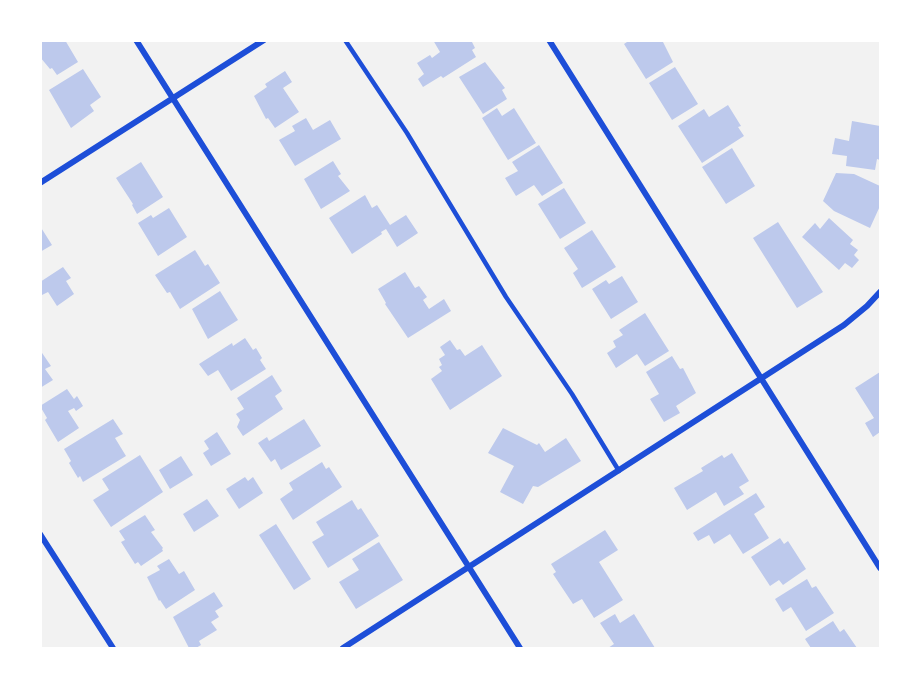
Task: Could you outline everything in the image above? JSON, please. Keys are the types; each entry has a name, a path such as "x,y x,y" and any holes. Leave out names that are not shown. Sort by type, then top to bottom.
{"street":[{"path":"136,40 520,648"},
{"path":"40,183 264,40"},
{"path":"549,40 880,568"},
{"path":"343,648 844,326 880,292"},
{"path":"40,534 113,648"}],"lane":[{"path":"345,40 407,133 506,297 572,394 620,471"}],"building":[{"path":"40,40 65,40 78,62 57,75 40,57"},
{"path":"433,40 471,40 475,48 472,50 476,57 443,78 441,76 423,87 418,79 424,74 417,63 430,55 432,58 440,52"},
{"path":"630,40 662,40 673,62 646,79 624,44"},
{"path":"485,62 505,88 502,90 507,99 483,114 459,77"},
{"path":"675,67 698,104 672,120 649,83"},
{"path":"83,69 101,97 90,105 94,111 71,128 49,90"},
{"path":"285,71 292,82 283,88 299,112 275,128 268,118 266,119 254,96 267,87 265,84"},
{"path":"728,105 741,126 738,127 744,136 702,163 678,126 704,109 709,117"},
{"path":"497,108 502,116 514,108 536,143 508,160 482,118"},
{"path":"306,118 313,130 330,120 341,139 295,166 279,140 295,131 292,126"},
{"path":"852,121 880,126 880,160 877,159 875,170 846,166 847,156 832,154 835,138 849,141"},
{"path":"539,145 563,183 542,196 534,185 516,196 505,178 518,171 512,162"},
{"path":"732,148 755,186 726,204 702,167"},
{"path":"333,161 341,174 338,176 350,191 321,209 304,179"},
{"path":"141,162 163,197 137,214 116,178"},
{"path":"836,173 854,174 880,186 880,206 870,228 834,211 823,201"},
{"path":"564,188 586,223 560,239 538,204"},
{"path":"365,195 372,208 377,205 390,225 406,215 418,233 397,247 386,229 352,254 329,218"},
{"path":"169,208 187,237 158,256 138,223 151,215 153,218"},
{"path":"829,218 853,240 850,244 858,250 854,255 859,260 852,268 845,263 839,270 802,237 815,223 820,229"},
{"path":"778,222 823,292 797,308 753,238"},
{"path":"40,226 52,245 40,252"},
{"path":"592,230 616,267 582,288 573,273 578,269 564,248"},
{"path":"195,250 205,266 208,264 220,283 180,309 170,292 167,293 155,275"},
{"path":"63,267 71,278 66,281 74,294 57,306 48,292 40,296 40,282"},
{"path":"405,272 415,288 419,286 427,297 423,300 429,309 444,299 451,311 408,338 385,304 378,289"},
{"path":"622,276 638,302 611,319 592,289 606,280 609,284"},
{"path":"220,291 238,320 208,339 192,309"},
{"path":"645,313 669,351 645,366 637,354 616,368 607,353 616,347 613,341 623,335 619,330"},
{"path":"245,338 253,350 256,348 266,369 231,391 218,370 208,376 199,364 232,343 233,346"},
{"path":"450,340 465,356 482,345 502,376 450,410 431,379 442,371 439,367 442,365 439,359 445,355 440,347"},
{"path":"40,350 51,366 45,369 53,380 40,388"},
{"path":"672,356 680,369 683,368 696,393 676,406 680,413 664,422 650,399 659,394 646,372"},
{"path":"880,372 880,432 873,437 865,423 874,418 855,388"},
{"path":"272,375 282,391 275,396 283,409 243,436 237,427 240,420 236,414 244,409 237,398"},
{"path":"67,389 74,399 77,396 83,406 76,411 74,408 68,411 79,428 58,442 40,406"},
{"path":"113,419 123,434 115,438 126,456 83,482 69,463 71,461 64,449"},
{"path":"304,419 321,446 281,470 275,459 271,462 258,443 267,437 269,441"},
{"path":"503,428 537,445 539,443 545,452 566,438 581,461 538,487 533,486 523,504 500,492 514,466 488,453"},
{"path":"217,432 231,454 211,466 203,453 209,449 204,441"},
{"path":"732,453 749,481 739,487 744,494 724,506 716,492 687,510 674,488 703,471 701,468 722,455 724,458"},
{"path":"140,455 163,492 111,527 93,500 109,490 102,479"},
{"path":"181,456 193,475 170,489 159,470"},
{"path":"322,462 326,469 329,467 342,487 293,520 280,499 293,490 289,483"},
{"path":"245,477 248,481 253,477 263,493 239,509 226,489"},
{"path":"756,493 765,507 754,514 769,538 743,554 730,534 714,544 709,535 698,541 693,533"},
{"path":"207,499 219,516 194,532 183,514"},
{"path":"352,500 358,510 361,508 379,536 328,568 312,542 324,535 316,522"},
{"path":"145,515 155,530 151,532 163,551 141,566 138,562 135,564 121,542 125,540 119,531"},
{"path":"276,524 311,579 294,590 259,535"},
{"path":"605,530 618,550 599,562 623,600 594,618 582,599 573,604 553,574 556,572 551,564"},
{"path":"780,538 784,544 788,541 806,569 783,585 779,580 770,586 751,557"},
{"path":"379,542 403,580 356,609 339,582 359,570 352,559"},
{"path":"169,559 179,574 184,571 195,590 166,609 159,601 147,577 160,570 157,566"},
{"path":"807,579 812,588 816,586 834,613 806,631 791,607 783,612 775,599"},
{"path":"214,592 223,606 215,611 219,617 211,622 217,630 199,641 201,645 189,648 173,617"},
{"path":"615,614 620,623 634,614 655,648 608,648 614,644 600,623"},
{"path":"833,621 840,632 844,629 857,648 811,648 805,639"}]}
